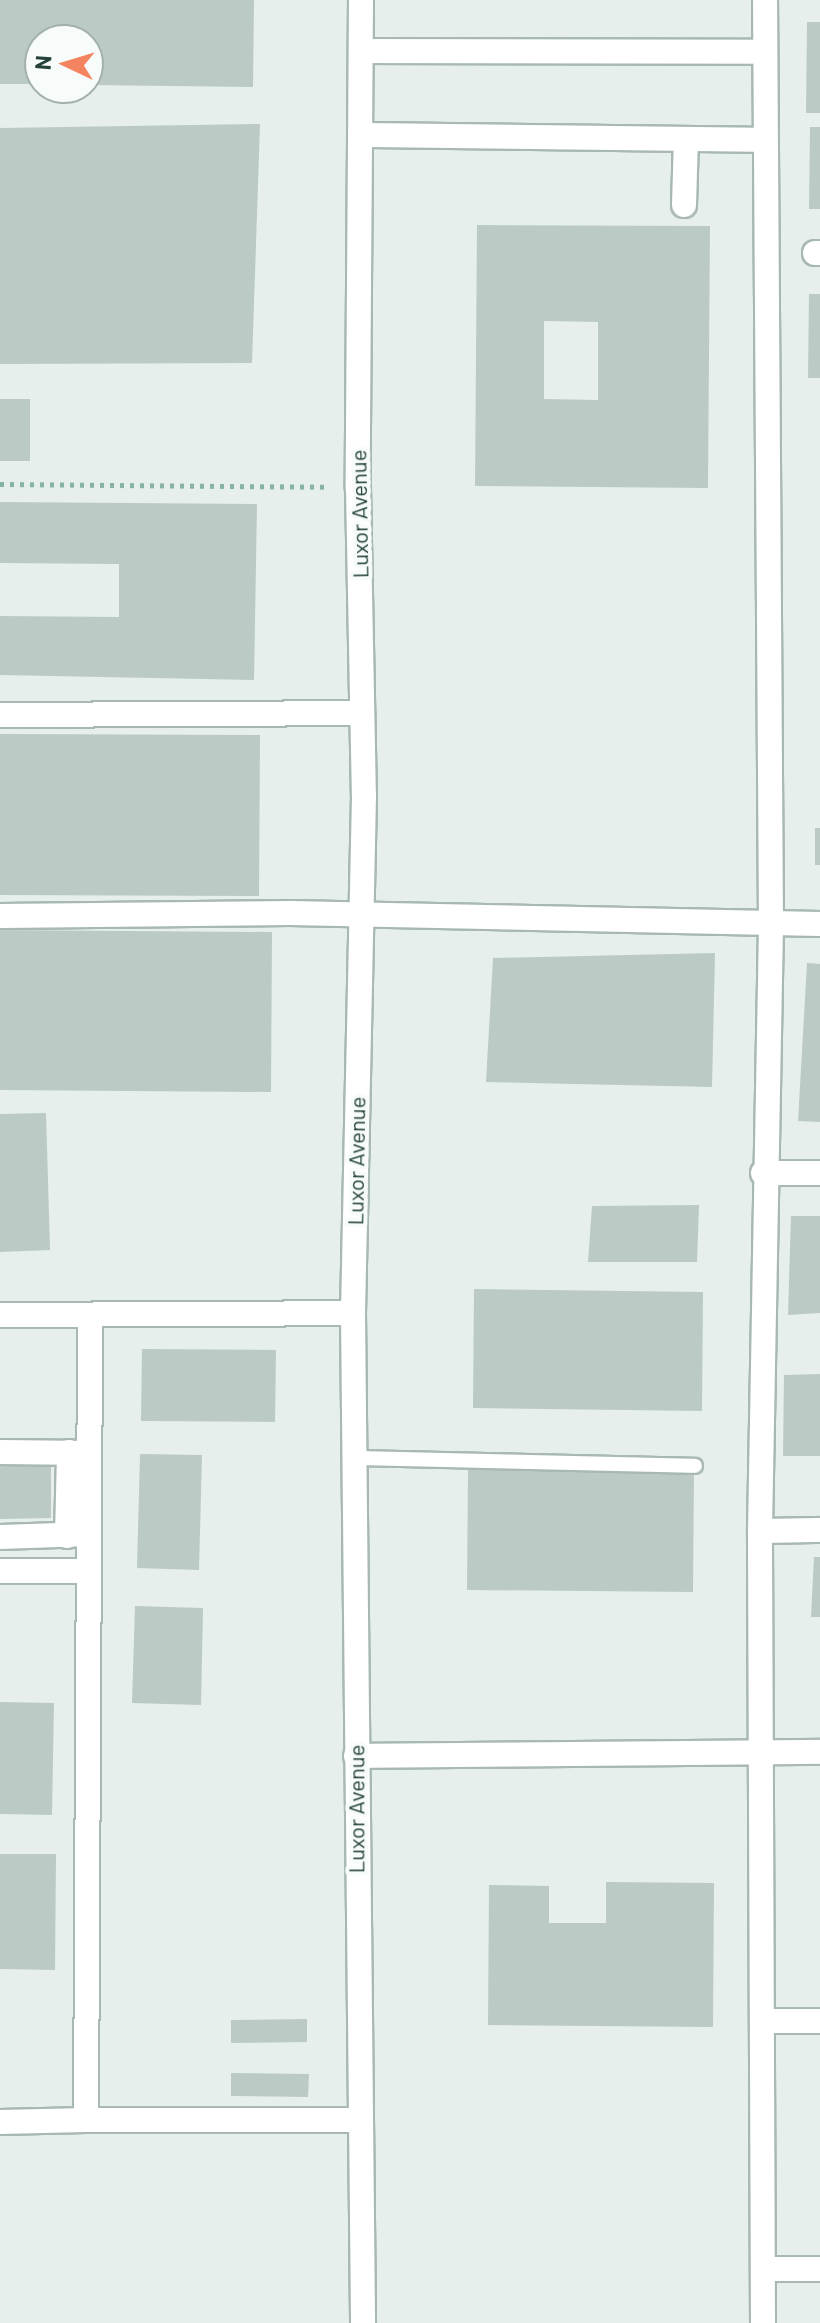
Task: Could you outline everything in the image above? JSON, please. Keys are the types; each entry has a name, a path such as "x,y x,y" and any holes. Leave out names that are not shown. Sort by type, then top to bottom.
{"street":[{"name":"Luxor Avenue","path":"361,0 358,488 362,713 361,914 353,1313 363,2323"},
{"path":"763,2323 760,1531 763,1173 771,925 765,0"},
{"path":"363,51 764,52"},
{"path":"360,135 764,140"},
{"path":"684,205 686,139"},
{"path":"0,715 362,713"},
{"path":"0,916 361,914 820,924"},
{"path":"763,1173 820,1173"},
{"path":"0,1315 353,1313"},
{"path":"86,2120 88,1571 77,1535 79,1453 90,1316"},
{"path":"0,1452 79,1453"},
{"path":"760,1531 820,1530"},
{"path":"0,1537 77,1535"},
{"path":"0,1571 88,1571"},
{"path":"356,1756 820,1752"},
{"path":"763,2021 820,2021"},
{"path":"0,2122 359,2120"},
{"path":"763,2269 820,2269"}],"lane":[{"path":"354,1458 695,1466"}],"path":[{"path":"0,484 358,488"}],"building":[{"path":"0,0 254,0 253,87 104,85 104,24 24,24 24,84 0,84"},
{"path":"807,22 820,22 820,113 806,113"},
{"path":"260,124 252,363 0,364 0,128"},
{"path":"810,127 820,127 820,209 809,209"},
{"path":"477,225 710,226 708,488 475,486","holes":["544,321 598,322 598,400 544,399"]},
{"path":"809,294 820,294 820,378 808,378"},
{"path":"0,399 30,399 30,461 0,461"},
{"path":"0,502 257,504 254,680 0,675 0,616 119,617 119,564 0,563"},
{"path":"0,734 260,735 259,896 0,895"},
{"path":"815,828 820,828 820,865 815,865"},
{"path":"0,930 272,932 271,1092 0,1090"},
{"path":"715,953 712,1087 486,1082 493,958"},
{"path":"807,963 820,964 820,1122 798,1121"},
{"path":"46,1113 50,1250 0,1252 0,1114"},
{"path":"699,1205 697,1262 588,1262 592,1206"},
{"path":"791,1216 820,1216 820,1313 788,1315"},
{"path":"474,1289 703,1292 702,1411 473,1408"},
{"path":"142,1349 276,1350 275,1422 141,1421"},
{"path":"820,1374 820,1456 783,1456 784,1375"},
{"path":"140,1454 202,1455 199,1570 137,1568"},
{"path":"0,1461 51,1461 51,1518 0,1519"},
{"path":"468,1468 694,1470 693,1592 467,1590"},
{"path":"814,1557 820,1557 820,1617 811,1617"},
{"path":"135,1606 203,1608 201,1705 132,1703"},
{"path":"0,1702 54,1703 52,1815 0,1814"},
{"path":"0,1854 56,1854 55,1970 0,1969"},
{"path":"606,1882 714,1883 713,2027 488,2025 489,1885 549,1886 549,1923 606,1923"},
{"path":"307,2019 307,2042 231,2043 231,2020"},
{"path":"231,2073 309,2074 308,2097 231,2096"}]}
